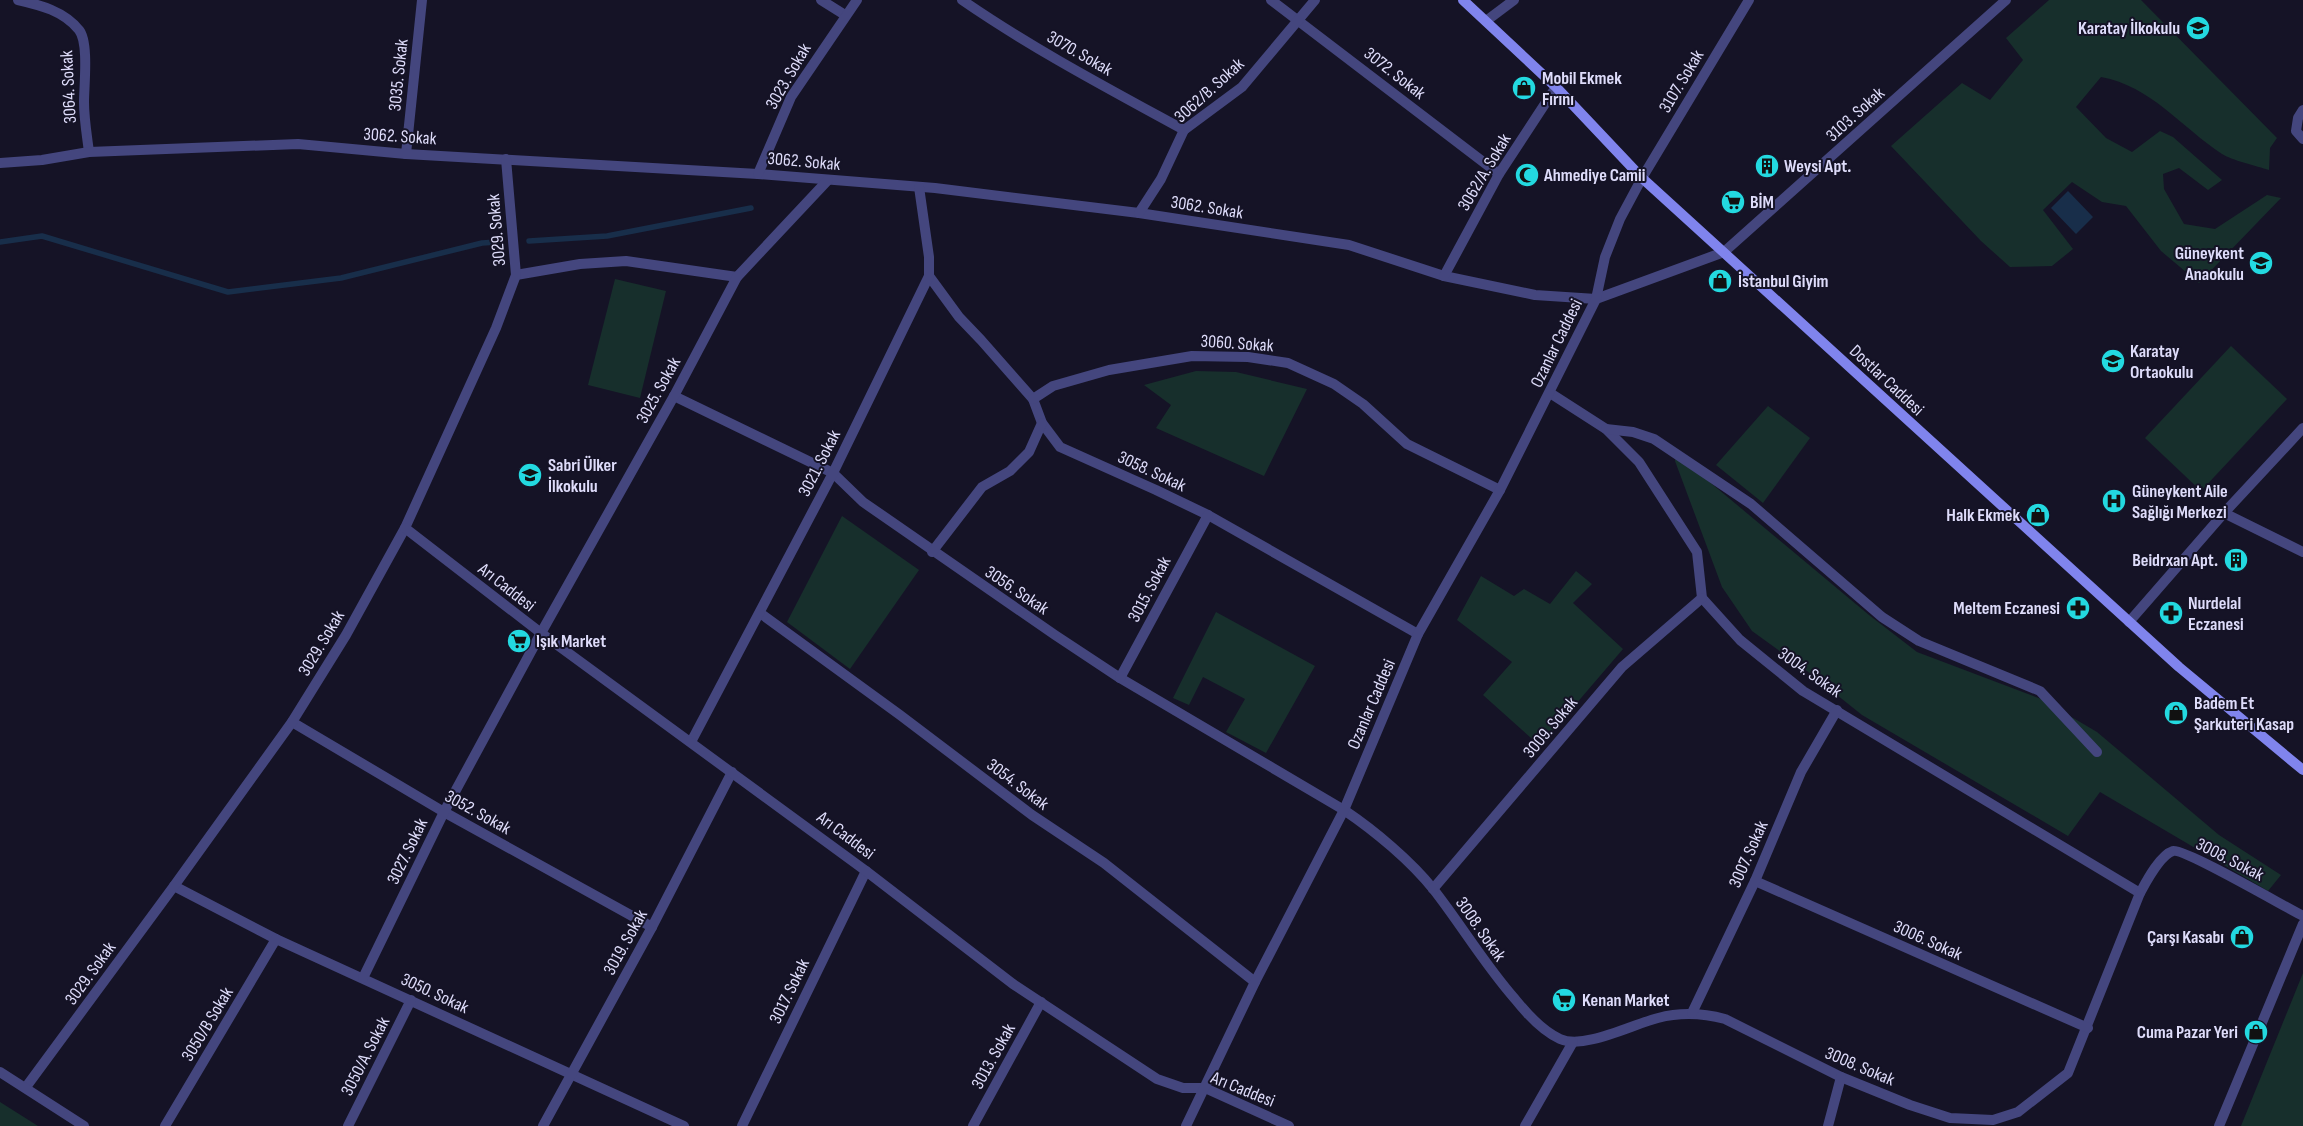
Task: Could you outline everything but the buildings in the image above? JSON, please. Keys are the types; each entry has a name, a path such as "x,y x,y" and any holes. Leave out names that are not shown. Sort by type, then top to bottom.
{"main road":[{"name":"Dostlar Caddesi","path":"1463,0 1556,88 1642,178 2179,667 2303,770"}],"street":[{"name":"3064. Sokak","path":"18,0 64,15 81,32 85,60 84,104 89,152"},
{"name":"3035. Sokak","path":"406,154 422,0"},
{"path":"821,0 845,15"},
{"name":"3023. Sokak","path":"758,174 790,97 857,0"},
{"name":"3070. Sokak","path":"962,0 993,21 1062,62 1184,130"},
{"name":"3072. Sokak","path":"1271,0 1299,19 1499,174"},
{"name":"3062/B. Sokak","path":"1138,213 1161,179 1184,130 1242,87 1315,0"},
{"path":"1486,21 1514,0"},
{"name":"3107. Sokak","path":"1642,178 1749,0"},
{"name":"3103. Sokak","path":"1724,252 2006,0"},
{"name":"3062/A. Sokak","path":"1444,276 1499,174 1556,88"},
{"path":"2303,110 2298,118 2296,131 2303,139"},
{"name":"3062. Sokak","path":"0,163 42,160 89,152 298,144 406,154 758,174 919,187 1138,213 1349,246 1444,276 1535,295 1596,299"},
{"name":"3029. Sokak","path":"26,1088 292,722 346,635 405,528 496,328 516,275 506,159"},
{"name":"Ozanlar Caddesi","path":"1186,1126 1255,982 1344,810 1418,634 1500,490 1596,299 1605,257 1620,219 1642,178"},
{"name":"3025. Sokak","path":"541,633 674,396 737,277 828,180"},
{"name":"3021. Sokak","path":"691,742 833,473 929,276 930,257 919,187"},
{"name":"Ozanlar Caddesi","path":"1596,299 1724,252"},
{"path":"516,275 580,264 626,261 737,277"},
{"name":"3058. Sokak","path":"929,276 959,318 1033,399 1042,423 1060,447 1208,515 1418,634"},
{"name":"3060. Sokak","path":"1033,399 1053,386 1109,370 1192,356 1248,357 1288,364 1342,389 1363,404 1407,444 1500,490"},
{"path":"1550,393 1606,429 1639,462 1697,552 1702,598"},
{"name":"3056. Sokak","path":"674,396 833,473 862,502 932,552 1120,678 1344,810"},
{"path":"932,552 982,487 1010,471 1029,452 1042,423"},
{"path":"2129,622 2224,513 2303,428"},
{"path":"1606,429 1633,432 1654,438 1751,504 1882,617 1919,641 2040,691 2097,752"},
{"path":"2224,513 2303,552"},
{"name":"3015. Sokak","path":"1120,678 1208,515"},
{"name":"Arı Caddesi","path":"405,528 541,633 866,871 1013,984 1157,1079 1183,1088 1205,1088 1289,1126"},
{"name":"3004. Sokak","path":"1702,598 1740,640 1803,691 2140,893"},
{"name":"3009. Sokak","path":"1433,889 1622,667 1702,598"},
{"name":"3054. Sokak","path":"760,613 900,715 1032,815 1104,863 1255,982"},
{"name":"3027. Sokak","path":"363,978 444,812 541,633"},
{"name":"3007. Sokak","path":"1692,1012 1755,881 1801,772 1836,710"},
{"name":"3052. Sokak","path":"292,722 444,812 652,927"},
{"name":"3019. Sokak","path":"544,1126 652,927 732,772"},
{"name":"3008. Sokak","path":"1344,810 1375,831 1433,889 1489,970 1531,1018 1560,1039 1573,1042 1589,1040 1659,1017 1692,1012 1725,1019 1841,1077 1950,1118 1993,1120 2018,1112 2068,1073 2088,1028 2140,893 2170,852 2177,850 2303,916"},
{"name":"3017. Sokak","path":"742,1126 866,871"},
{"name":"3006. Sokak","path":"1755,881 2088,1028"},
{"name":"3050. Sokak","path":"174,886 276,939 684,1126"},
{"path":"2219,1126 2303,924"},
{"name":"3050/B Sokak","path":"165,1126 276,939"},
{"name":"3050/A. Sokak","path":"348,1126 411,1000"},
{"name":"3013. Sokak","path":"973,1126 1041,1002"},
{"path":"1525,1126 1573,1042"},
{"path":"0,1072 84,1126"},
{"path":"1828,1126 1841,1077"}],"green space":[{"path":"2049,0 2141,0 2277,138 2270,148 2269,170 2238,161 2222,154 2150,98 2119,82 2101,77 2076,107 2106,138 2132,152 2160,131 2173,137 2222,180 2208,190 2179,168 2163,174 2164,189 2184,224 2215,229 2267,195 2281,198 2199,283 2161,251 2126,206 2102,202 2072,182 2043,210 2073,249 2052,266 2010,267 1981,241 1891,146 1962,83 1990,100 2023,60 2006,38"},
{"path":"615,279 666,291 640,398 588,385"},
{"path":"2231,346 2287,399 2201,491 2145,438"},
{"path":"1196,371 1236,372 1307,389 1264,476 1156,428 1171,405 1144,385"},
{"path":"1768,406 1810,438 1763,503 1716,465"},
{"path":"1676,454 1869,615 1917,652 2041,699 2097,732 2219,835 2281,875 2268,891 2100,792 2068,836 1862,715 1807,671 1752,631 1722,587 1675,461"},
{"path":"842,516 919,570 850,669 787,622"},
{"path":"1576,571 1592,584 1573,603 1623,649 1540,746 1483,695 1512,662 1457,620 1481,576 1514,596 1524,589 1550,604"},
{"path":"1216,612 1315,666 1266,753 1226,732 1245,699 1203,677 1189,705 1173,698"},
{"path":"2303,973 2303,1126 2241,1126"},
{"path":"0,1102 38,1126 0,1126"}],"water":[{"path":"2068,191 2093,217 2076,234 2051,208"}],"waterway":[{"path":"529,241 607,236 751,208"},
{"path":"0,242 42,236 228,292 341,278 482,243 497,242"}],"place":[{"name":"Karatay İlkokulu","path":"2198,28"},
{"name":"Mobil Ekmek Fırını","path":"1524,88"},
{"name":"Weysi Apt.","path":"1767,166"},
{"name":"Ahmediye Camii","path":"1527,175"},
{"name":"BİM","path":"1733,202"},
{"name":"Güneykent Anaokulu","path":"2261,263"},
{"name":"İstanbul Giyim","path":"1720,281"},
{"name":"Karatay Ortaokulu","path":"2113,361"},
{"name":"Sabri Ülker İlkokulu","path":"530,475"},
{"name":"Güneykent Aile Sağlığı Merkezi","path":"2114,501"},
{"name":"Halk Ekmek","path":"2038,515"},
{"name":"Beidrxan Apt.","path":"2236,560"},
{"name":"Meltem Eczanesi","path":"2078,608"},
{"name":"Nurdelal Eczanesi","path":"2171,613"},
{"name":"Işık Market","path":"519,641"},
{"name":"Badem Et Şarkuteri Kasap","path":"2176,713"},
{"name":"Çarşı Kasabı","path":"2242,937"},
{"name":"Kenan Market","path":"1564,1000"},
{"name":"Cuma Pazar Yeri","path":"2256,1032"}]}
